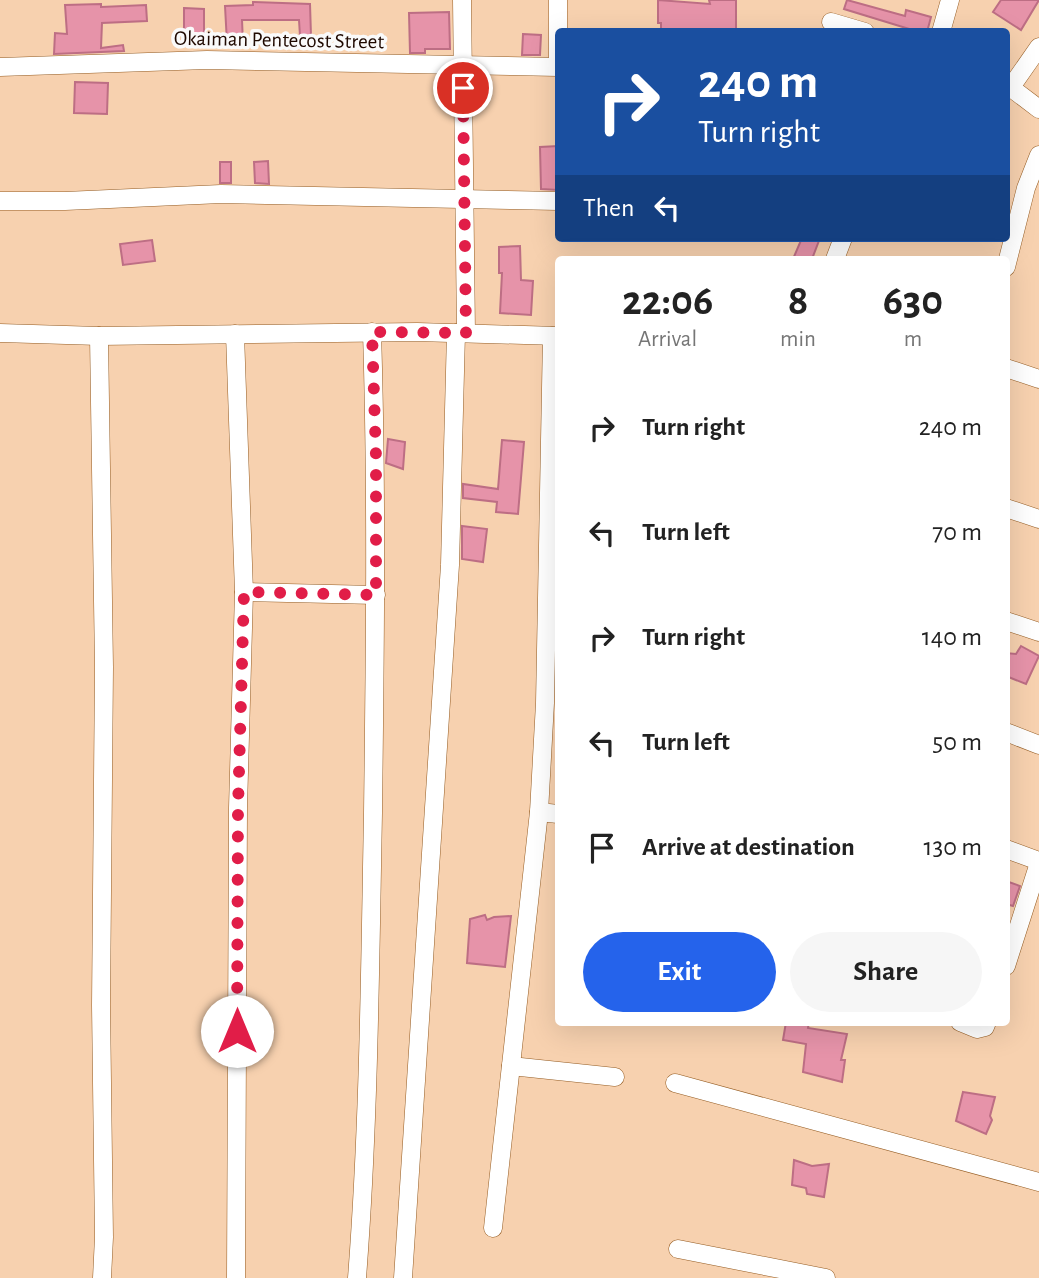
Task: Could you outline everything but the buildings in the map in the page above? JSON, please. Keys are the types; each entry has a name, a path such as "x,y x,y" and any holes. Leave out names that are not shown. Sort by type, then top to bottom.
{"street":[{"path":"403,1278 450,565 461,333 465,198 462,0"},
{"path":"558,0 558,28"},
{"path":"943,28 950,0"},
{"path":"831,22 851,28"},
{"path":"1010,83 1039,47"},
{"name":"Okaiman Pentecost Street","path":"0,67 207,60 555,67"},
{"path":"1010,87 1039,109"},
{"path":"1009,256 1026,188 1039,155"},
{"path":"0,201 221,194 555,201"},
{"path":"358,1278 366,1162 376,595 372,332"},
{"path":"0,333 99,336 372,332 555,336 545,703 539,812 493,1228"},
{"path":"235,334 244,592 238,808 236,1278"},
{"path":"99,336 104,667 102,1278"},
{"path":"1010,369 1039,379"},
{"path":"1010,510 1039,519"},
{"path":"244,592 376,595"},
{"path":"1010,622 1039,632"},
{"path":"1010,733 1039,744"},
{"path":"539,812 555,814"},
{"path":"1010,851 1039,862 1010,953"},
{"path":"511,1066 615,1077"},
{"path":"675,1083 1039,1182"},
{"path":"678,1249 826,1278"}],"route":[{"path":"237,1031 238,808 244,592 376,595 372,332 466,333 463,88"}]}
